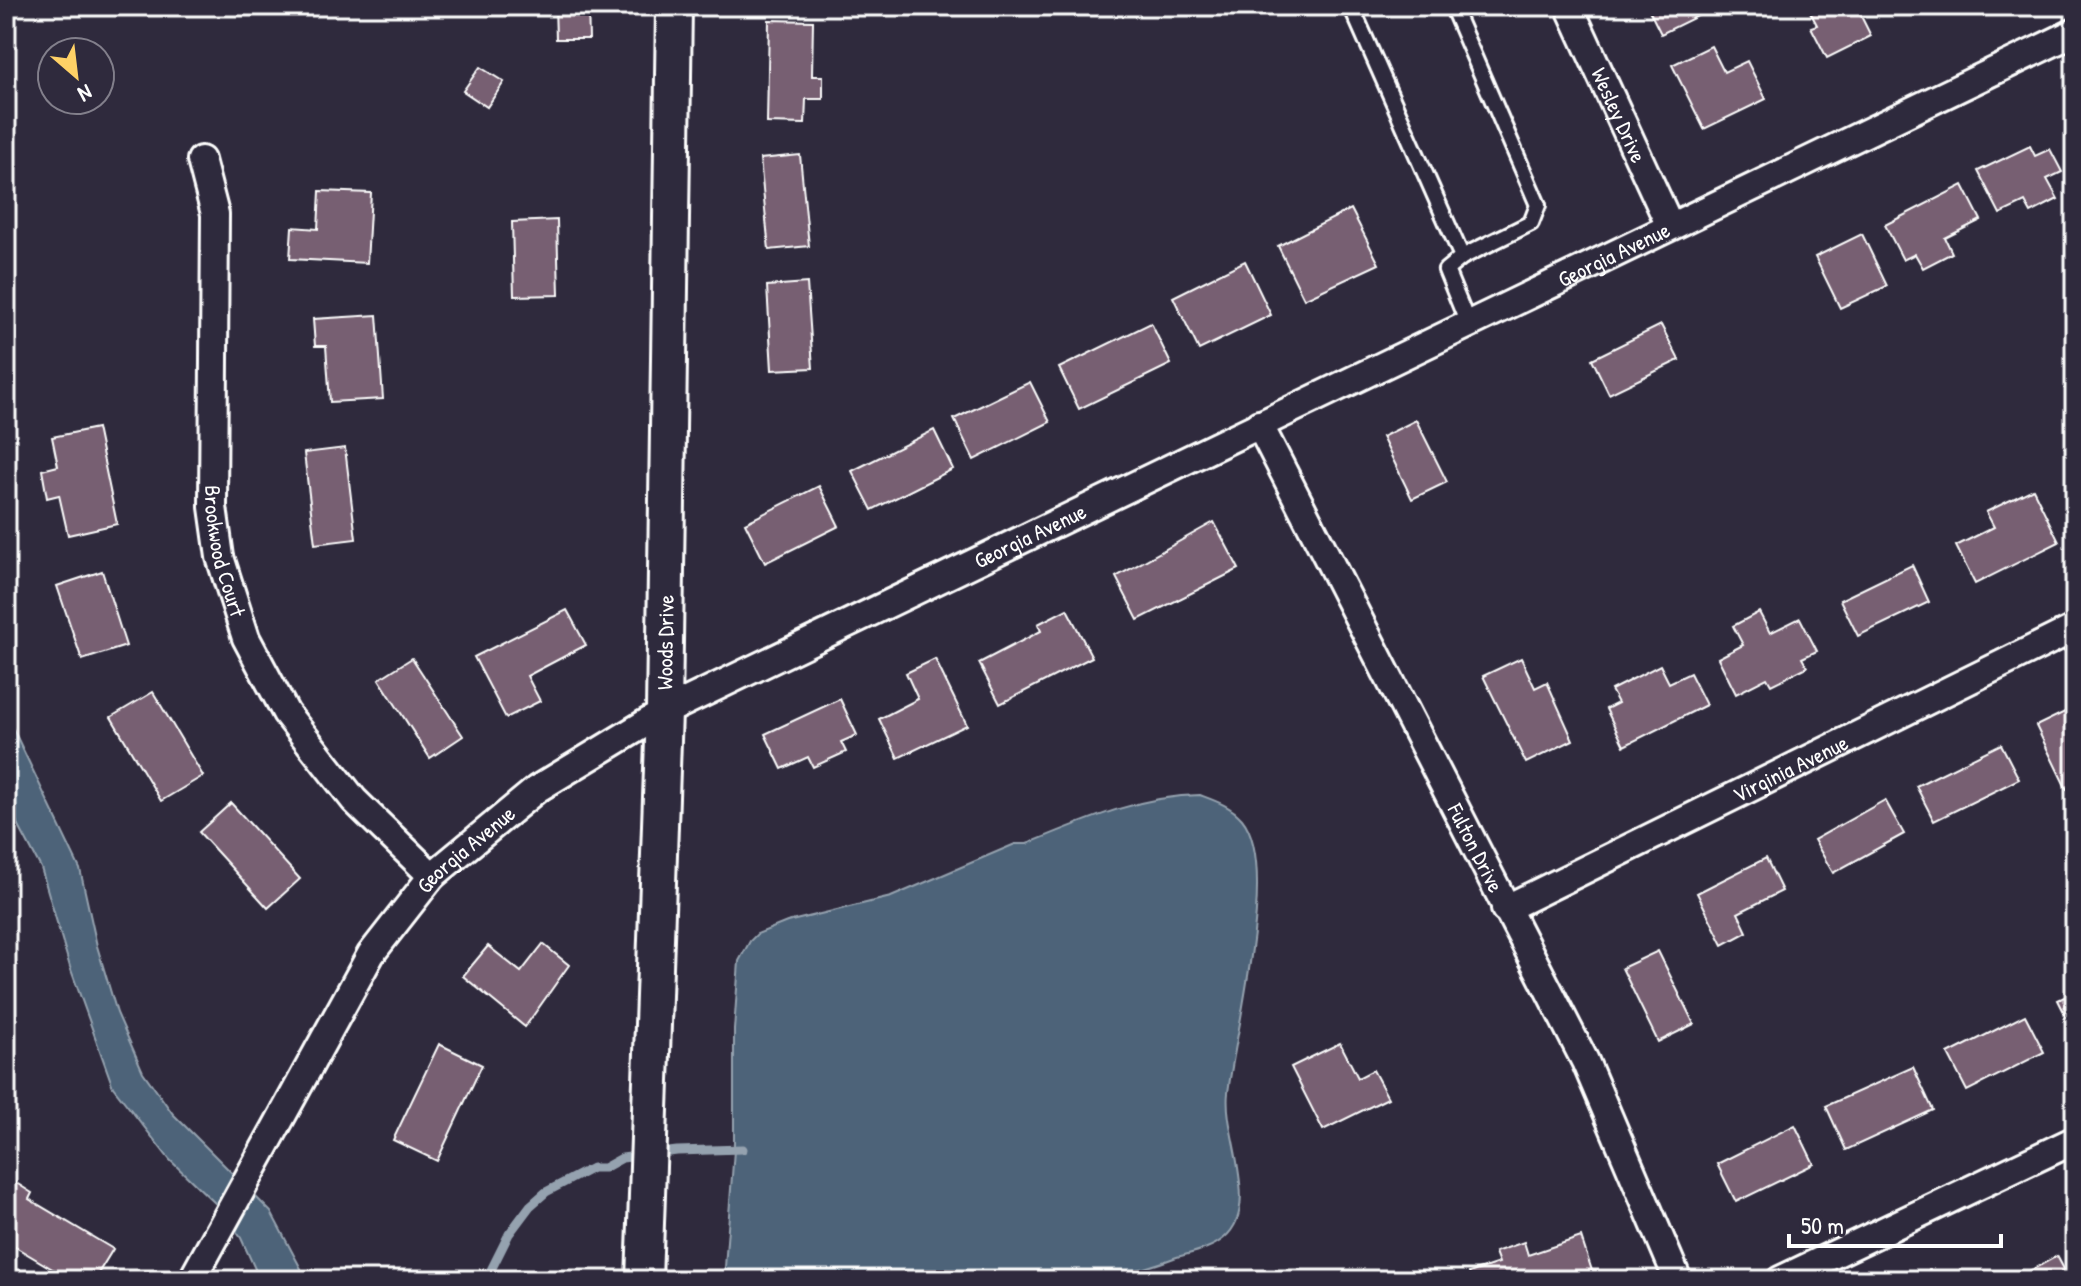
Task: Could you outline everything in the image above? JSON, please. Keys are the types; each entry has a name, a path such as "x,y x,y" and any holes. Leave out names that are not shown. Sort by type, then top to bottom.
{"street":[{"name":"Woods Drive","path":"644,1280 664,712 674,6"},
{"name":"Wesley Drive","path":"1569,6 1670,226"},
{"name":"Georgia Avenue","path":"192,1280 371,954 432,876 537,789 664,712 2075,32"},
{"name":"Brookwood Court","path":"201,160 215,214 213,507 220,557 233,598 246,638 286,713 354,800 432,876"},
{"name":"Fulton Drive","path":"1259,424 1585,1061 1678,1280"},
{"name":"Virginia Avenue","path":"1505,909 2075,628"},
{"path":"1780,1280 2075,1140"}],"lane":[{"path":"1351,6 1462,257"},
{"path":"1452,6 1538,205 1531,223 1462,257 1446,270 1468,324"}],"water":[{"path":"6,714 80,869 97,946 117,1013 143,1072 173,1114 271,1212 307,1280 260,1280 241,1238 218,1206 170,1160 113,1087 70,967 41,868 6,802"},
{"path":"1200,795 1228,807 1242,819 1253,842 1257,873 1252,951 1228,1093 1241,1189 1240,1208 1235,1225 1224,1238 1206,1248 1142,1269 1078,1280 990,1274 870,1283 724,1280 734,1150 734,1030 739,961 750,941 757,934 787,922 891,897 1015,844 1027,844 1112,811 1177,796"}],"building":[{"path":"555,6 588,6 589,39 556,39"},
{"path":"1647,6 1716,6 1716,7 1661,34"},
{"path":"1807,6 1856,6 1871,36 1827,58 1811,27 1817,25"},
{"path":"769,20 813,21 812,76 823,76 823,99 806,99 805,124 767,123"},
{"path":"1711,46 1724,72 1747,61 1766,99 1704,129 1672,65"},
{"path":"480,67 504,82 487,107 463,91"},
{"path":"2030,146 2035,156 2050,149 2062,172 2047,179 2058,199 2031,213 2025,202 2000,214 1978,171"},
{"path":"800,155 809,246 769,250 760,159"},
{"path":"1963,185 1981,220 1945,238 1952,253 1923,268 1915,254 1903,260 1885,225"},
{"path":"320,191 371,193 367,263 290,259 292,227 318,229"},
{"path":"1351,209 1379,264 1304,299 1278,246"},
{"path":"557,220 559,295 514,296 512,222"},
{"path":"1862,234 1887,286 1840,308 1815,257"},
{"path":"1245,261 1271,315 1199,350 1173,297"},
{"path":"807,283 813,368 772,370 767,286"},
{"path":"377,315 383,399 330,402 326,346 315,346 313,319"},
{"path":"1151,323 1171,364 1079,409 1059,368"},
{"path":"1661,325 1679,360 1609,394 1592,359"},
{"path":"1030,382 1050,422 974,460 954,419"},
{"path":"1416,420 1447,482 1412,499 1382,437"},
{"path":"97,428 117,524 68,535 59,495 47,498 42,470 58,466 52,437"},
{"path":"934,430 953,469 872,510 852,471"},
{"path":"345,448 356,539 315,544 304,453"},
{"path":"819,486 839,526 765,563 745,523"},
{"path":"2033,489 2059,542 1975,584 1956,546 1994,527 1986,512"},
{"path":"1214,522 1239,569 1138,620 1116,577"},
{"path":"1912,565 1929,602 1858,636 1840,600"},
{"path":"102,571 126,646 82,660 57,586"},
{"path":"1067,609 1092,657 1000,704 979,663 1041,631 1038,624"},
{"path":"567,610 586,645 527,676 540,701 506,718 474,657"},
{"path":"1759,612 1770,633 1800,618 1817,651 1802,658 1807,667 1771,685 1767,678 1736,694 1718,658 1743,645 1733,626"},
{"path":"412,658 463,736 430,758 379,679"},
{"path":"1521,658 1535,688 1547,682 1573,740 1526,763 1483,676"},
{"path":"935,659 967,725 898,758 879,719 918,699 906,673"},
{"path":"1660,665 1669,683 1690,673 1706,705 1624,746 1606,709 1618,703 1611,690"},
{"path":"153,692 203,776 161,801 111,717"},
{"path":"840,699 857,735 841,742 846,752 813,767 808,757 782,769 765,734"},
{"path":"2075,707 2075,786 2067,790 2036,726"},
{"path":"2001,744 2019,779 1934,821 1916,786"},
{"path":"1885,800 1904,834 1833,873 1814,840"},
{"path":"231,803 300,879 268,908 199,832"},
{"path":"1766,858 1782,891 1738,913 1747,932 1723,945 1697,893"},
{"path":"543,944 569,965 525,1027 463,976 488,946 521,972"},
{"path":"1658,951 1694,1024 1658,1042 1622,968"},
{"path":"2075,992 2075,1034 2058,1000"},
{"path":"2025,1015 2044,1052 1967,1091 1948,1054"},
{"path":"1340,1043 1358,1078 1373,1070 1388,1098 1323,1130 1291,1067"},
{"path":"439,1044 482,1065 437,1161 393,1140"},
{"path":"1913,1067 1933,1110 1846,1150 1826,1106"},
{"path":"1795,1125 1814,1164 1736,1202 1717,1164"},
{"path":"13,1181 32,1193 29,1199 113,1249 94,1280 71,1280 7,1242 15,1229 6,1224 6,1193"},
{"path":"1581,1237 1595,1280 1471,1280 1469,1273 1499,1263 1495,1252 1524,1242 1528,1255"},
{"path":"2057,1256 2070,1280 2013,1280"}],"waterway":[{"path":"486,1280 509,1234 530,1206 546,1192 592,1168 604,1168 622,1158 677,1151 743,1149"}]}
